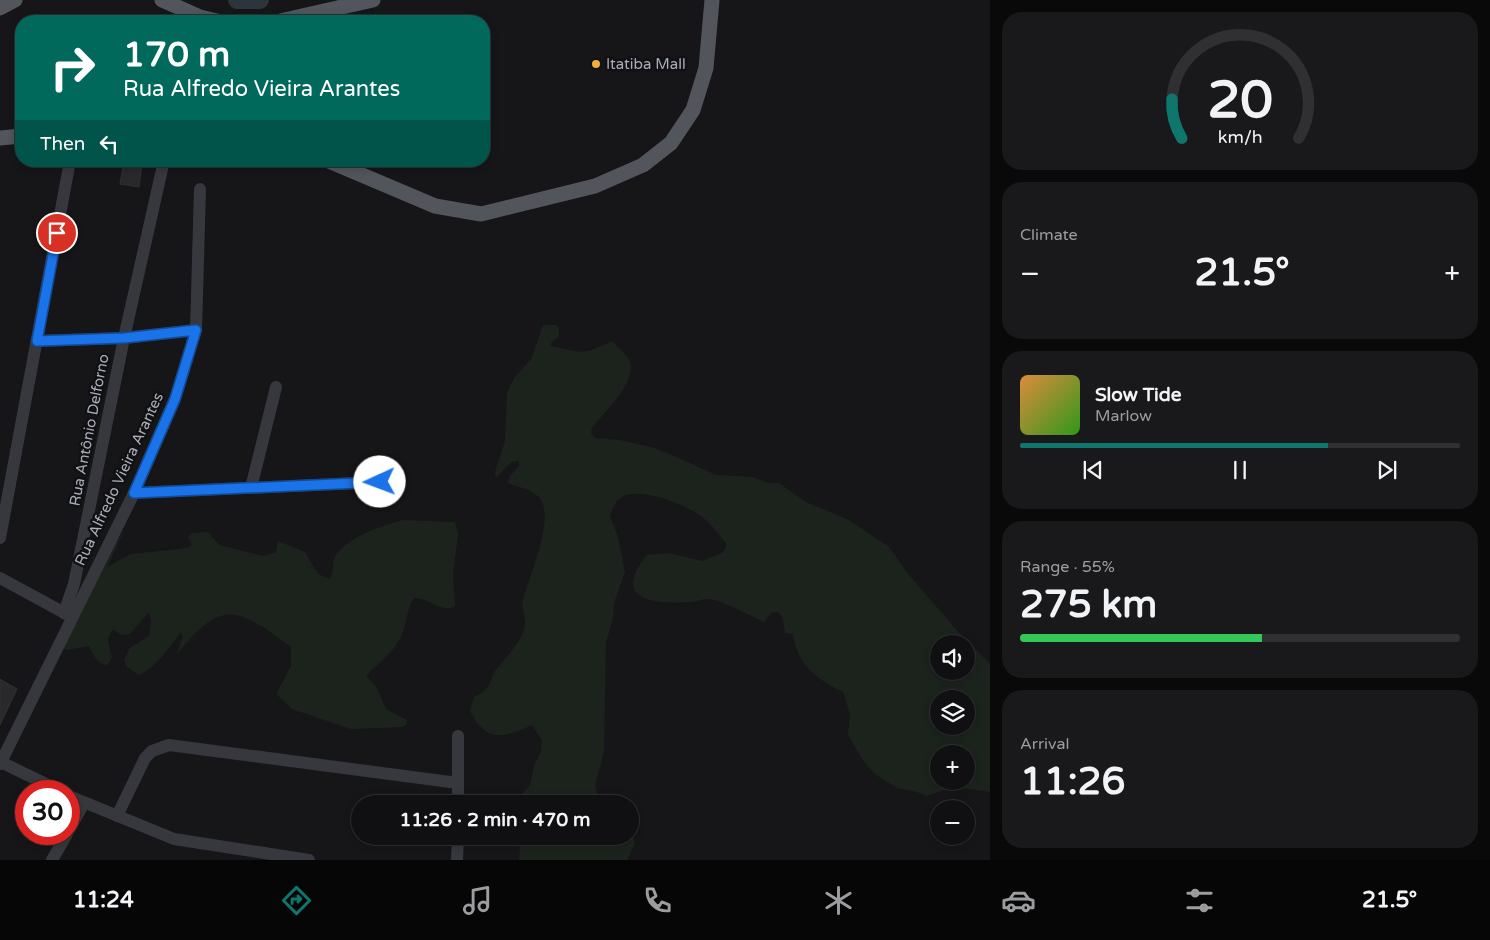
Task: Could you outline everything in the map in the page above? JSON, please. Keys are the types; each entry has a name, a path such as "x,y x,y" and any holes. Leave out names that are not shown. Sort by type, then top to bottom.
{"main road":[{"path":"0,8 15,0"},
{"path":"162,0 196,15"},
{"path":"307,15 373,0"},
{"path":"343,167 435,206 481,214 595,186 643,165 672,143 693,110 706,68 712,0"},
{"path":"0,138 15,137"}],"street":[{"path":"0,538 69,167"},
{"name":"Rua Antônio Delforno","path":"68,615 124,338 161,167"},
{"name":"Rua Alfredo Vieira Arantes","path":"0,763 68,615 134,493 175,399 196,330 200,189"},
{"path":"37,341 124,338 196,330"},
{"path":"251,488 276,387"},
{"path":"134,493 380,482"},
{"path":"0,578 68,615"},
{"path":"458,736 458,795"},
{"path":"117,816 145,758 152,751 169,745 458,783"},
{"path":"0,763 36,780"},
{"path":"80,801 174,839 290,859 309,860"},
{"path":"80,810 84,803"},
{"path":"52,860 60,845"},
{"path":"458,845 458,860"}],"shaded area":[{"path":"543,325 556,325 559,328 559,336 551,343 551,346 582,352 612,341 630,362 630,373 622,390 592,428 591,433 595,438 620,440 651,447 716,475 753,477 768,483 779,483 806,502 849,520 889,547 909,575 961,635 930,635 930,680 975,680 975,649 990,664 990,792 975,790 975,745 930,745 930,790 945,790 926,796 897,788 876,775 864,762 848,735 850,714 843,692 824,682 809,670 799,655 793,634 785,633 783,619 778,612 771,613 764,622 716,600 663,602 641,596 635,591 633,582 637,570 647,555 669,553 702,561 722,553 727,545 707,521 690,509 666,499 641,494 630,494 617,501 610,517 618,537 625,572 614,603 613,619 606,642 604,751 595,786 598,795 521,795 530,785 534,766 541,752 542,741 532,725 504,735 489,733 482,729 470,711 474,697 483,692 490,684 495,671 515,647 524,630 525,622 522,603 535,564 545,521 541,500 531,491 508,483 509,477 519,466 519,461 511,462 496,478 495,472 505,441 507,393 514,378 532,358"},
{"path":"403,520 455,522 458,534 453,575 455,606 445,608 419,598 414,598 397,644 366,676 376,686 386,709 407,720 407,724 403,727 351,729 292,709 276,694 291,666 291,647 244,617 231,614 219,616 207,623 177,654 183,635 181,632 152,667 139,675 127,667 124,660 130,648 149,636 151,620 149,612 130,634 121,635 112,630 108,639 112,658 107,665 98,661 89,646 66,650 63,647 64,623 125,529 107,567 131,554 187,548 192,545 188,537 192,533 208,532 219,545 263,556 276,552 278,541 305,552 318,574 330,579 335,557 347,544 365,533"},
{"path":"518,845 634,845 627,860 519,860"}],"building":[{"path":"123,167 142,167 139,187 120,184"},
{"path":"0,679 17,689 0,725"}],"waterway":[{"path":"237,0 260,0"}],"place":[{"name":"Itatiba Mall","path":"596,64"}],"route":[{"path":"57,233 37,341 124,338 196,330 175,399 134,493 380,482"}]}
